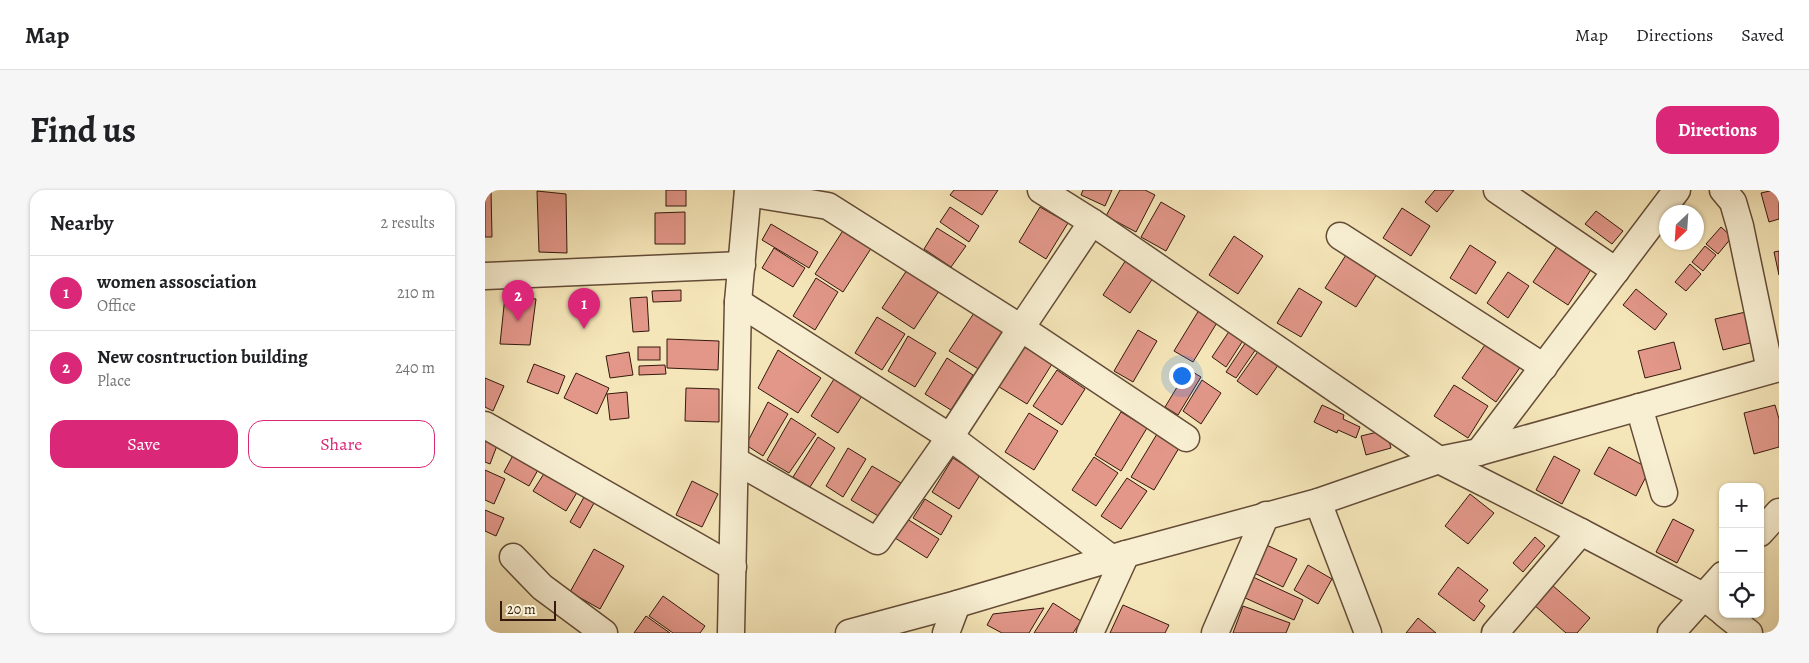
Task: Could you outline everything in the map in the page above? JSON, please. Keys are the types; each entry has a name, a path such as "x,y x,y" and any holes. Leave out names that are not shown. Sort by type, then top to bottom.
{"street":[{"path":"1041,190 1092,222 1439,460 1581,532 1717,608 1749,633"},
{"path":"1497,190 1616,271"},
{"path":"1479,452 1677,190"},
{"path":"849,633 957,604 1119,556 1318,502 1439,460 1479,452 1774,369 1740,226 1733,202 1723,190"},
{"path":"731,633 739,302 748,192 828,206 1021,328 1186,438"},
{"path":"736,461 877,540 950,437 1092,222"},
{"path":"1340,236 1544,367"},
{"path":"485,276 742,265"},
{"path":"739,302 950,437 1119,556"},
{"path":"1639,407 1663,493"},
{"path":"485,426 733,567"},
{"path":"1318,502 1368,633"},
{"path":"1764,529 1779,512"},
{"path":"1215,633 1266,515"},
{"path":"1495,633 1581,532"},
{"path":"1091,633 1119,556"},
{"path":"513,557 542,587 604,633"},
{"path":"946,633 957,604"},
{"path":"1671,633 1717,608"}],"building":[{"path":"485,190 491,190 492,237 485,237"},
{"path":"666,190 686,190 686,206 666,206"},
{"path":"954,190 998,190 982,215 950,195"},
{"path":"1083,190 1112,190 1105,206 1081,195"},
{"path":"1120,190 1145,190 1155,195 1136,232 1106,216"},
{"path":"1435,190 1454,190 1437,212 1425,202"},
{"path":"1779,190 1779,219 1769,222 1761,193"},
{"path":"537,191 566,194 567,253 539,252"},
{"path":"1161,202 1185,216 1166,251 1141,237"},
{"path":"950,207 979,226 969,242 940,222"},
{"path":"1040,207 1068,223 1046,259 1019,242"},
{"path":"1402,208 1430,226 1411,256 1383,238"},
{"path":"1596,211 1623,231 1612,244 1585,224"},
{"path":"685,212 685,244 655,244 655,213"},
{"path":"771,224 818,252 809,268 762,240"},
{"path":"1721,227 1732,237 1718,254 1706,244"},
{"path":"937,228 966,246 951,267 924,249"},
{"path":"844,229 872,247 843,292 815,274"},
{"path":"1234,236 1263,256 1238,294 1209,275"},
{"path":"1470,245 1496,262 1476,294 1450,278"},
{"path":"1558,245 1592,268 1568,305 1533,282"},
{"path":"1705,246 1716,255 1703,271 1692,262 1702,250 1704,250"},
{"path":"774,248 805,268 793,287 762,268"},
{"path":"1779,251 1779,275 1774,252"},
{"path":"1346,255 1377,274 1356,307 1325,288"},
{"path":"1126,260 1153,278 1130,313 1103,295"},
{"path":"1690,264 1701,274 1686,291 1675,282"},
{"path":"907,270 939,291 914,329 882,308"},
{"path":"1508,272 1529,286 1508,318 1487,303"},
{"path":"816,278 838,292 815,330 793,316"},
{"path":"1299,288 1322,302 1301,337 1277,323"},
{"path":"1636,289 1667,314 1655,330 1623,305"},
{"path":"681,290 681,301 653,302 652,291"},
{"path":"505,296 536,299 530,345 500,344"},
{"path":"647,297 649,331 633,332 630,298"},
{"path":"1199,310 1218,321 1193,362 1174,351"},
{"path":"1750,311 1758,341 1723,350 1715,319"},
{"path":"974,313 1004,332 980,370 949,351"},
{"path":"877,317 905,334 882,370 855,353"},
{"path":"1138,330 1157,341 1133,382 1114,371"},
{"path":"1230,330 1244,339 1226,367 1212,357"},
{"path":"908,336 936,353 915,387 888,371"},
{"path":"667,339 719,341 718,370 667,368"},
{"path":"1246,342 1256,349 1236,378 1226,372"},
{"path":"1487,342 1521,366 1496,402 1462,378"},
{"path":"1674,342 1681,369 1645,378 1638,351"},
{"path":"1021,345 1052,364 1027,404 996,385"},
{"path":"638,347 660,347 660,360 638,360"},
{"path":"778,350 821,378 798,413 758,388"},
{"path":"1259,350 1279,364 1257,395 1237,381"},
{"path":"629,352 633,375 610,378 606,356"},
{"path":"947,358 973,375 951,410 925,394"},
{"path":"534,364 565,376 558,394 527,382"},
{"path":"665,365 666,374 639,375 639,366"},
{"path":"1188,369 1201,377 1178,415 1165,407"},
{"path":"1057,370 1085,389 1062,425 1033,406"},
{"path":"576,373 609,388 597,414 564,398"},
{"path":"485,378 504,386 493,411 485,407"},
{"path":"834,379 862,396 838,433 811,416"},
{"path":"1202,380 1221,393 1201,424 1183,411"},
{"path":"1454,385 1488,406 1468,438 1434,416"},
{"path":"686,388 719,389 719,422 685,421"},
{"path":"627,392 629,418 610,420 607,394"},
{"path":"768,402 788,414 763,456 746,445"},
{"path":"1322,405 1344,415 1343,419 1360,427 1356,438 1338,430 1337,433 1314,422"},
{"path":"1775,405 1779,419 1779,447 1754,454 1744,413"},
{"path":"1121,412 1147,428 1121,471 1095,455"},
{"path":"1029,413 1058,431 1034,470 1005,452"},
{"path":"791,418 816,434 789,473 767,460"},
{"path":"1386,430 1391,448 1366,455 1361,436"},
{"path":"1157,434 1179,448 1154,490 1131,477"},
{"path":"818,437 835,448 810,487 793,477"},
{"path":"485,438 498,443 490,464 485,462"},
{"path":"518,446 543,461 529,486 504,472"},
{"path":"1609,447 1650,469 1636,496 1594,474"},
{"path":"848,448 866,459 843,497 826,486"},
{"path":"1554,456 1580,470 1562,504 1536,490"},
{"path":"1094,457 1118,473 1096,506 1072,490"},
{"path":"953,458 980,475 959,509 932,492"},
{"path":"550,464 582,484 566,511 533,491"},
{"path":"872,466 901,483 880,517 851,500"},
{"path":"485,470 505,479 494,504 485,500"},
{"path":"1127,478 1147,491 1121,529 1101,516"},
{"path":"692,481 718,494 702,527 676,515"},
{"path":"588,490 598,496 580,528 570,522"},
{"path":"1470,494 1494,513 1468,544 1445,526"},
{"path":"925,499 952,516 941,535 913,518"},
{"path":"485,510 504,518 496,536 485,531"},
{"path":"907,519 939,539 927,558 895,538"},
{"path":"1673,519 1694,530 1677,563 1656,552"},
{"path":"1535,537 1545,546 1523,572 1513,563"},
{"path":"1262,543 1297,559 1283,587 1248,570"},
{"path":"594,549 624,566 600,609 570,592"},
{"path":"1308,565 1332,579 1318,604 1294,590"},
{"path":"1458,567 1488,590 1479,601 1485,606 1474,621 1438,594"},
{"path":"1253,577 1303,600 1294,620 1243,597"},
{"path":"1552,585 1590,618 1577,633 1566,633 1534,605"},
{"path":"663,596 705,626 700,633 673,633 649,616"},
{"path":"1053,603 1081,621 1073,633 1034,633"},
{"path":"1123,605 1169,625 1165,633 1110,633"},
{"path":"1243,606 1290,623 1286,633 1233,633"},
{"path":"1044,608 1029,633 1002,633 987,625 993,614"},
{"path":"646,616 670,633 634,633"},
{"path":"1418,618 1436,633 1406,633"}],"place":[{"name":"New cosntruction building","path":"518,321"},
{"name":"women assosciation","path":"584,329"}]}
